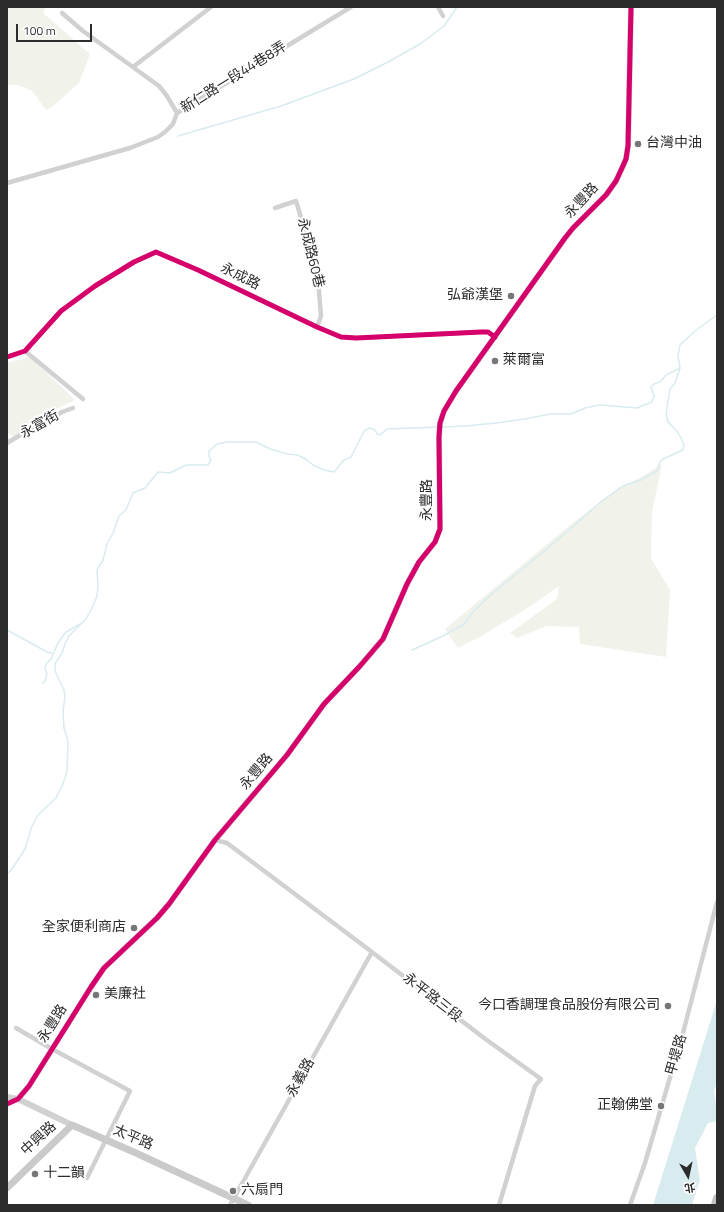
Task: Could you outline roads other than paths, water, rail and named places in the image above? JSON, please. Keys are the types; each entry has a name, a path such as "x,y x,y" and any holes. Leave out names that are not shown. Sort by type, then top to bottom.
{"highway":[{"path":"714,1205 717,1198"}],"main road":[{"name":"太平路","path":"72,1125 136,1153 232,1202 248,1205"},
{"name":"中興路","path":"7,1188 72,1125"}],"street":[{"path":"133,67 211,7"},
{"name":"新仁路一段44巷8弄","path":"7,183 65,167 145,142 158,136 165,132 173,124 177,113 350,7"},
{"path":"438,7 443,16"},
{"name":"永豐路","path":"18,1098 28,1086 104,968 157,918 169,904 216,840 287,755 324,704 383,639 407,584 419,562 435,542 440,529 439,430 447,404 573,228 606,195 616,181 626,159 628,146 631,7"},
{"path":"62,14 159,86 177,113"},
{"name":"永成路60巷","path":"275,208 296,202 311,250 318,279 321,316 317,327"},
{"name":"永成路","path":"7,357 25,350 60,310 112,275 134,262 156,252 198,270 317,327 348,338 481,332 488,332 495,337"},
{"path":"25,350 83,399"},
{"name":"永富街","path":"7,443 37,424 73,408"},
{"name":"永平路三段","path":"216,840 227,843 484,1038 541,1079 535,1086 499,1205"},
{"name":"甲堤路","path":"630,1205 645,1163 675,1062 697,984 717,902"},
{"name":"永義路","path":"232,1202 372,952"},
{"path":"16,1028 130,1091 87,1178"},
{"name":"太平路","path":"7,1097 18,1098 72,1125"},
{"path":"7,1104 18,1098"}],"waterway":[{"path":"178,136 281,106 354,79 420,44 444,26 457,7"},
{"path":"412,650 443,636 464,624 473,612 493,593 602,501 623,486 641,480 657,471 660,462 663,459 683,450 684,445 681,438 677,431 668,422 666,414 670,389 675,383 680,368 678,356 680,345 695,331 717,315"},
{"path":"441,427 496,423 550,414 571,414 585,408 600,405 637,408 652,402 654,396 651,387 654,384 660,382 666,375 680,368"},
{"path":"7,874 25,849 32,826 38,815 56,798 67,772 68,741 64,728 63,711 65,697 64,690 55,671 55,664 62,653 69,636 86,619 92,608 97,596 97,570 103,560 107,544 114,531 119,516 126,510 133,493 145,488 158,472 170,473 186,465 208,465 211,460 209,451 217,444 227,442 256,442 270,449 287,454 298,455 313,465 324,470 334,472 344,460 351,457 365,430 370,428 375,430 377,434 380,435 387,429 438,427"},
{"path":"43,683 47,674 45,668 46,664 51,659 58,643 66,632 80,624"},
{"path":"7,630 53,654"}],"place":[{"name":"台灣中油","path":"638,144"},
{"name":"弘爺漢堡","path":"511,296"},
{"name":"萊爾富","path":"495,361"},
{"name":"全家便利商店","path":"134,928"},
{"name":"美廉社","path":"96,995"},
{"name":"今口香調理食品股份有限公司","path":"668,1006"},
{"name":"正翰佛堂","path":"661,1106"},
{"name":"十二韻","path":"35,1174"},
{"name":"六扇門","path":"233,1191"}]}
